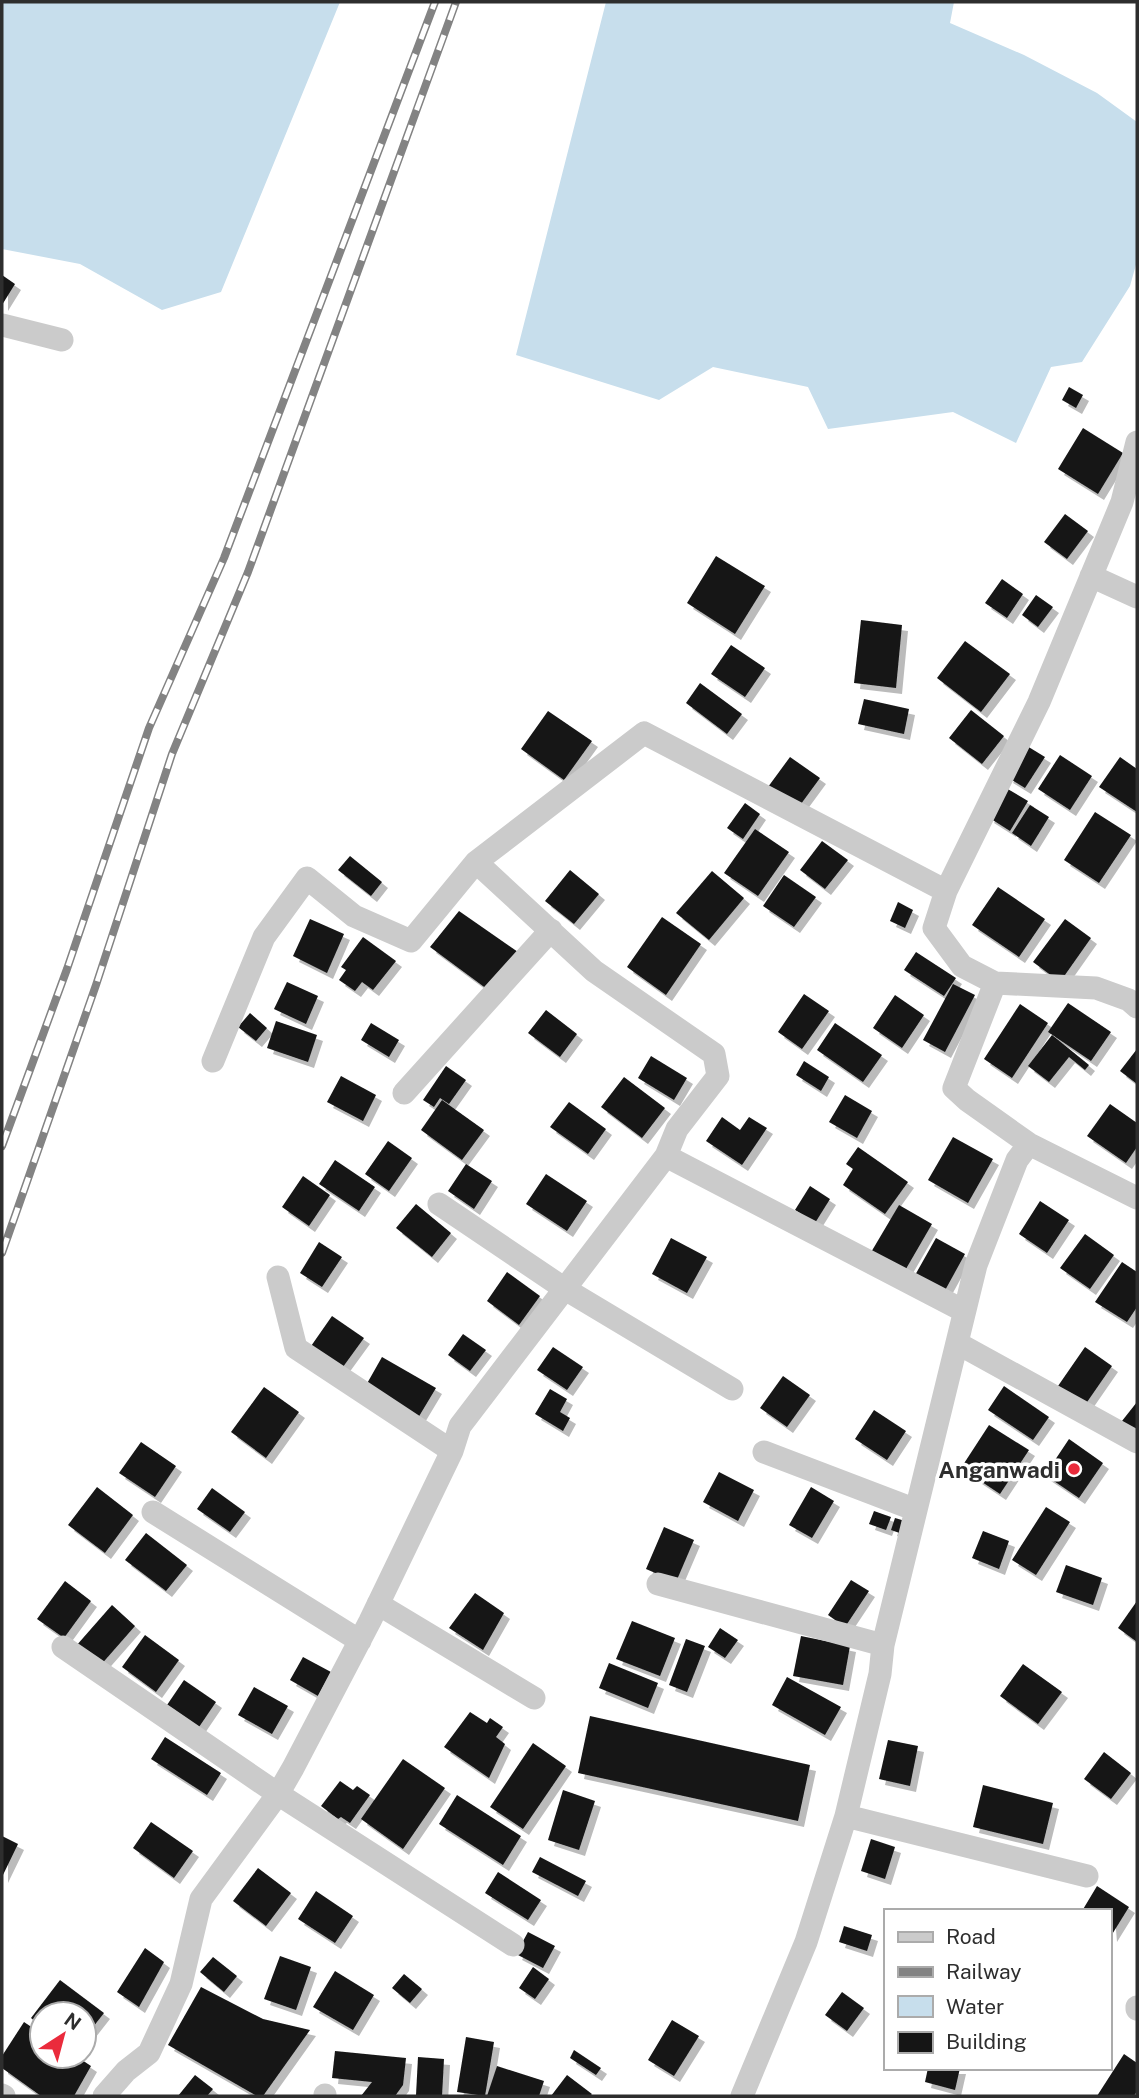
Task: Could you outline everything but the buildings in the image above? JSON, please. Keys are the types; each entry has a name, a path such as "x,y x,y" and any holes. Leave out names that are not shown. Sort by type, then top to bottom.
{"street":[{"path":"2,325 62,340"},
{"path":"1137,442 1134,468 1122,502 1039,702 946,891 934,928 962,966 995,984 1096,988 1129,1000 1137,1007"},
{"path":"1091,576 1137,597"},
{"path":"213,1061 264,937 307,878 354,916 411,941 476,862 644,733 946,891"},
{"path":"104,2096 126,2071 149,2053 181,1984 201,1899 278,1794 293,1768 360,1641 452,1451 460,1426 666,1157 677,1129 718,1076 714,1054 594,971 476,862"},
{"path":"404,1093 551,930"},
{"path":"995,984 954,1088 1029,1144 1137,1198"},
{"path":"742,2096 806,1942 846,1816 880,1674 883,1645 976,1265 1017,1160 1029,1144"},
{"path":"666,1157 964,1311"},
{"path":"439,1205 565,1289 732,1389"},
{"path":"278,1277 296,1348 452,1451"},
{"path":"957,1343 1137,1442"},
{"path":"764,1451 916,1510"},
{"path":"153,1512 360,1641"},
{"path":"658,1584 883,1645"},
{"path":"378,1604 534,1698"},
{"path":"63,1647 278,1794 513,1945"},
{"path":"846,1816 1087,1876"}],"water":[{"path":"2,2 340,2 221,292 162,310 80,264 2,249"},
{"path":"606,2 954,2 950,23 1024,55 1097,93 1137,122 1137,261 1130,286 1082,362 1051,367 1016,443 953,412 828,429 808,387 713,367 659,400 516,355"}],"railway":[{"path":"2,1146 67,969 149,728 224,558 435,2"},
{"path":"2,1253 96,985 172,754 248,572 456,2"}],"place":[{"name":"Anganwadi","path":"1074,1469"}]}
